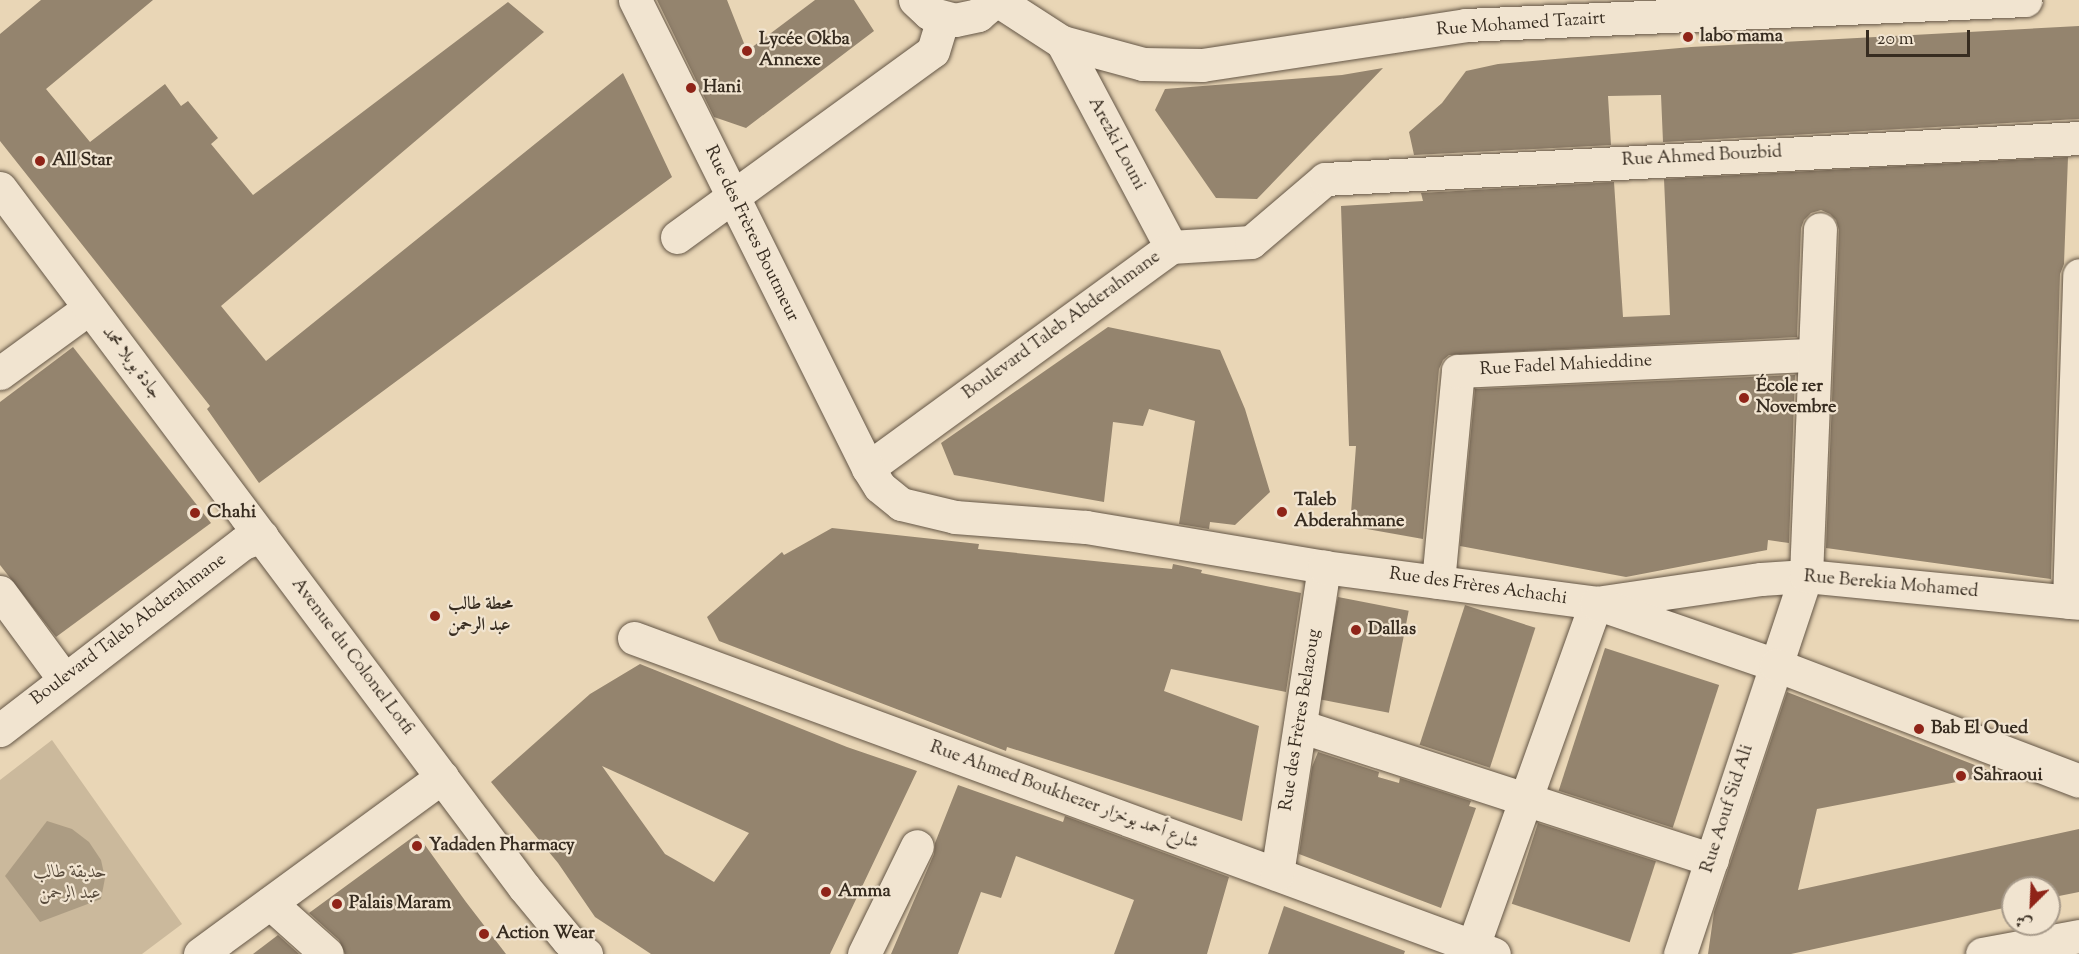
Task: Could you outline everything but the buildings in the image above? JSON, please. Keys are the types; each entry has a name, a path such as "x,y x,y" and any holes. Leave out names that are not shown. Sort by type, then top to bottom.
{"street":[{"name":"Rue des Frères Boutmeur","path":"635,0 868,468"},
{"path":"915,0 929,13 943,19 967,19 978,15 996,0"},
{"name":"Rue Mohamed Tazairt","path":"996,0 1062,42 1143,63 1202,65 1466,25 2025,0"},
{"path":"677,237 933,51 943,19"},
{"name":"Arezki Louni","path":"1062,42 1171,247"},
{"name":"Rue Ahmed Bouzbid","path":"1325,179 2079,138"},
{"name":"Boulevard Taleb Abderahmane","path":"868,468 1171,247 1251,242 1325,179"},
{"name":"جادة بوبلا محمد","path":"0,189 262,536"},
{"name":"Rue Aouf Sid Ali","path":"1680,954 1806,576 1820,229"},
{"path":"2074,603 2079,274"},
{"path":"0,373 89,308"},
{"name":"Rue Fadel Mahieddine","path":"1438,582 1458,371 1814,355"},
{"name":"Rue des Frères Achachi","path":"868,468 880,487 901,504 929,513 1086,527 1324,567 1596,603 1776,665 2079,782"},
{"name":"Boulevard Taleb Abderahmane","path":"0,730 243,543 262,536"},
{"name":"Avenue du Colonel Lotfi","path":"262,536 545,914 568,940 586,954"},
{"name":"Rue des Frères Belazoug","path":"1277,874 1324,567"},
{"name":"Rue Berekia Mohamed","path":"1596,603 1761,579 1806,576 2074,603"},
{"path":"0,592 64,680"},
{"path":"1483,950 1525,799 1596,603"},
{"name":"Rue Ahmed Boukhezer شارع أحمد بوخزار","path":"634,638 1483,950"},
{"path":"1300,726 1712,860"},
{"path":"200,954 442,777"},
{"path":"864,954 916,846"},
{"path":"270,903 327,954"},
{"path":"1982,954 2079,936"}],"green space":[{"name":"حديقة طالب عبد الرحمن","path":"52,740 182,924 142,954 0,954 0,780"}],"shaded area":[{"path":"47,821 72,829 89,842 101,860 105,878 101,899 40,922 5,876"}],"place":[{"name":"labo mama","path":"1688,37"},
{"name":"Lycée Okba Annexe","path":"747,51"},
{"name":"Hani","path":"691,88"},
{"name":"All Star","path":"40,161"},
{"name":"École 1er Novembre","path":"1744,398"},
{"name":"Taleb Abderahmane","path":"1282,512"},
{"name":"Chahi","path":"195,513"},
{"name":"محطة طالب عبد الرحمن","path":"435,616"},
{"name":"Dallas","path":"1356,630"},
{"name":"Bab El Oued","path":"1919,729"},
{"name":"Sahraoui","path":"1961,776"},
{"name":"Yadaden Pharmacy","path":"417,846"},
{"name":"Amma","path":"826,892"},
{"name":"Palais Maram","path":"337,904"},
{"name":"Action Wear","path":"484,934"}]}
